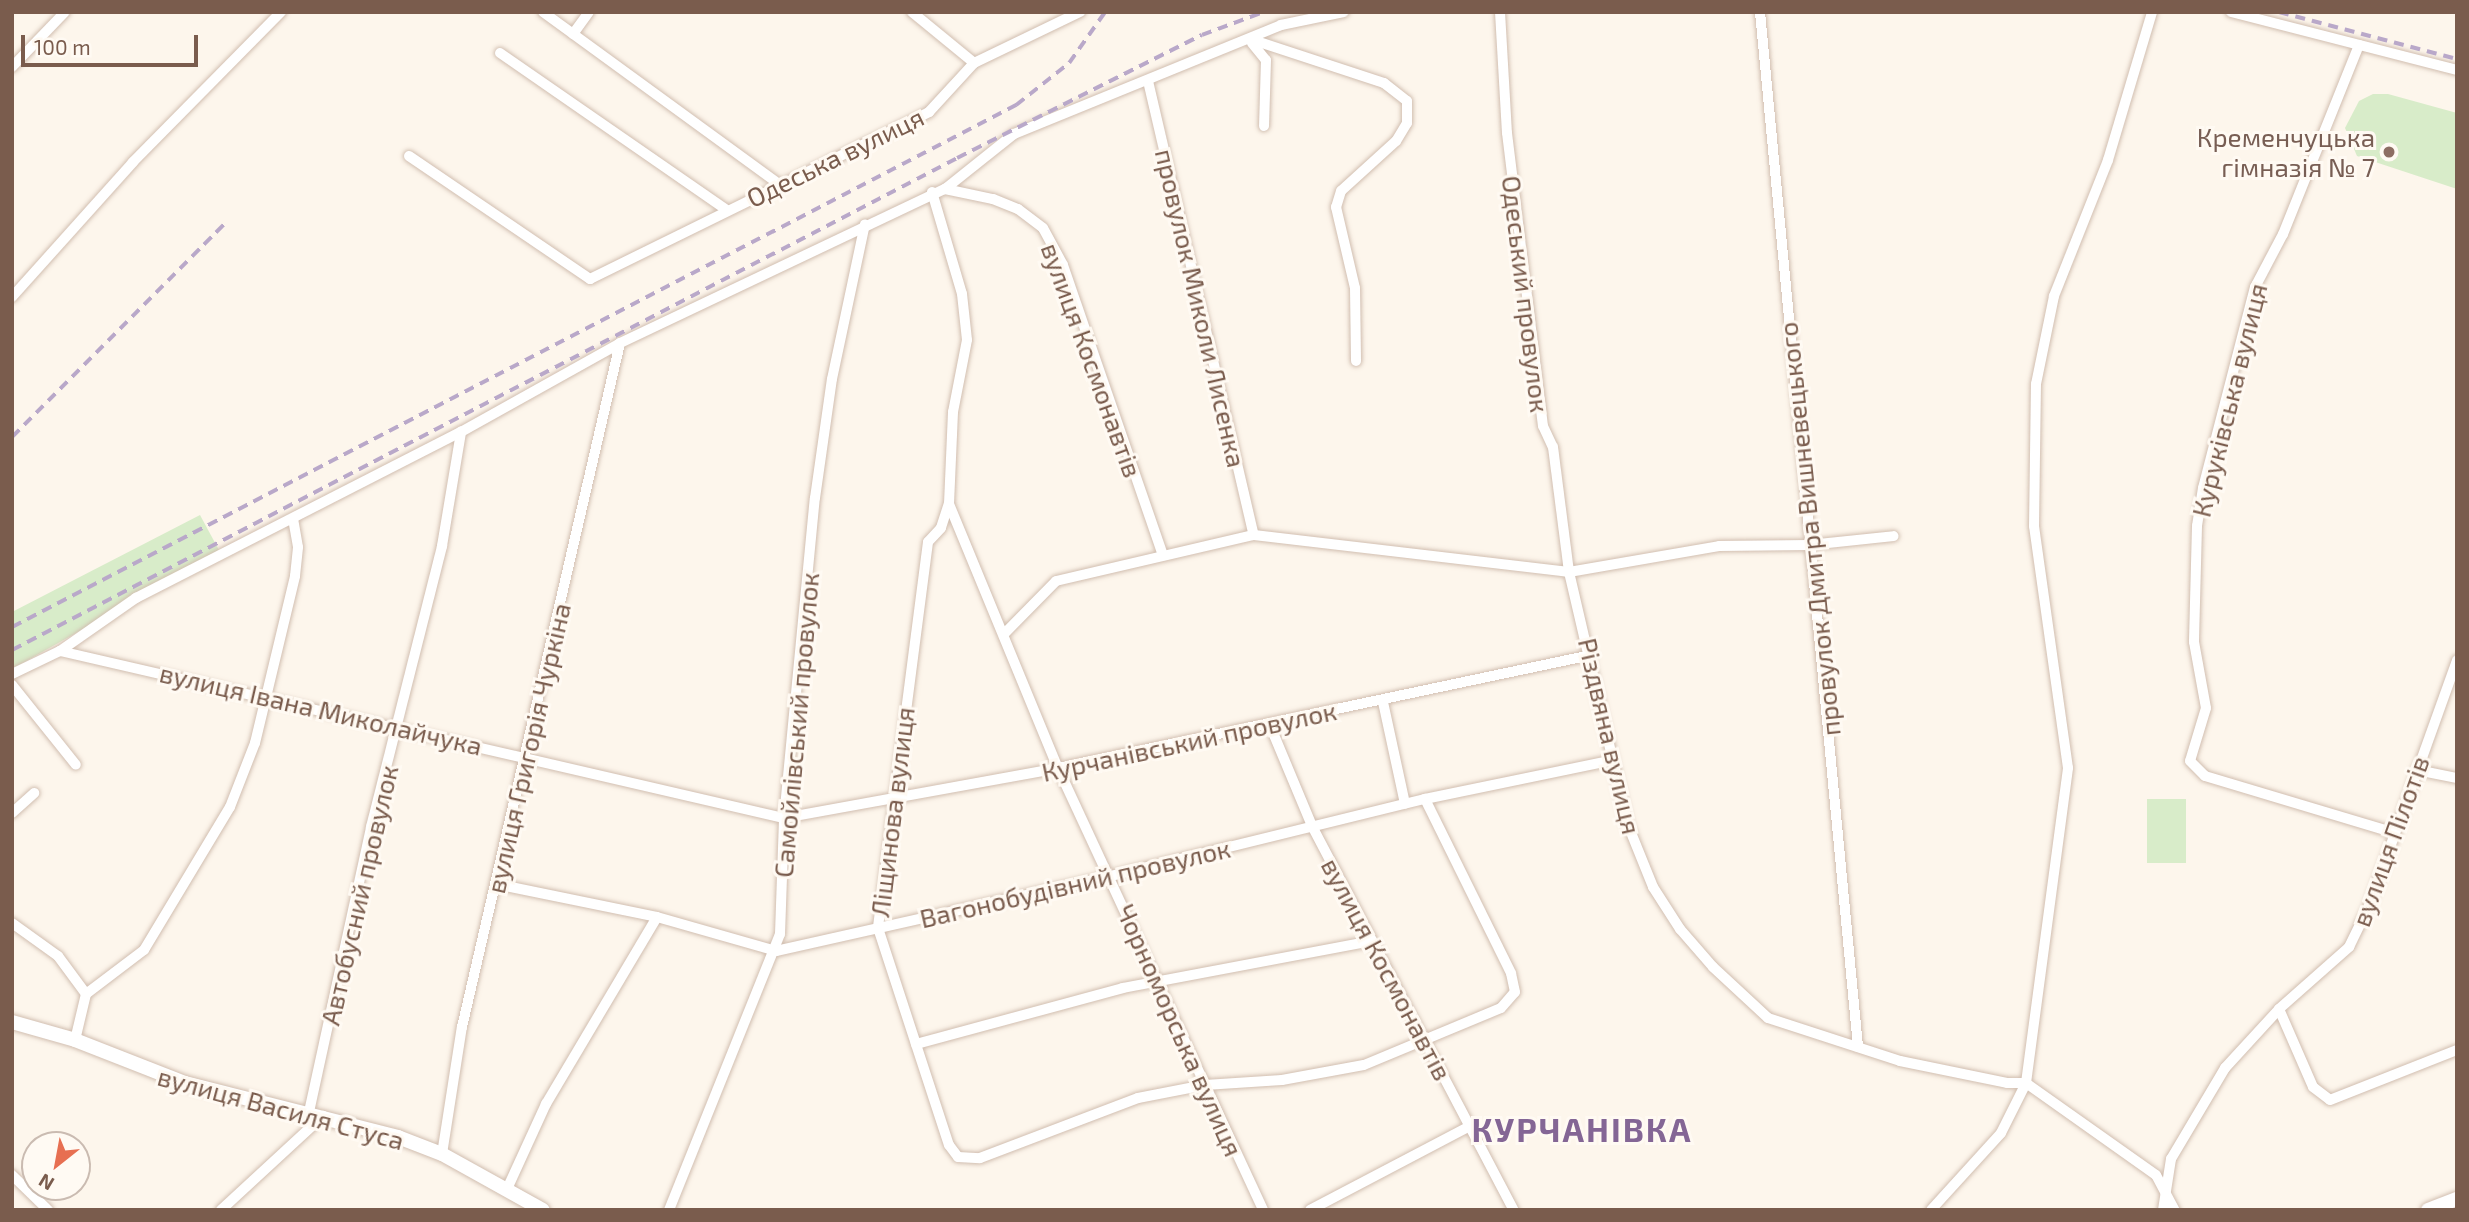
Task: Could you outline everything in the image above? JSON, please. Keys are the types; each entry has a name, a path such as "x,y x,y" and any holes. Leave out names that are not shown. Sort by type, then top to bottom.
{"main road":[{"name":"вулиця Василя Стуса","path":"12,1022 75,1040 185,1083 316,1114 442,1154 544,1210"},
{"path":"2428,1210 2457,1199"}],"street":[{"path":"12,67 65,12"},
{"path":"12,297 133,162 281,12"},
{"path":"543,12 779,184"},
{"path":"573,34 589,12"},
{"path":"912,12 974,63"},
{"name":"Одеська вулиця","path":"409,156 590,279 929,112 974,63 1080,12"},
{"path":"12,674 60,652 136,598 461,432 620,343 932,192 945,189 1014,134 1281,25 1344,12"},
{"name":"Одеський провулок","path":"1500,12 1507,133 1533,369 1543,426 1553,447 1569,572"},
{"name":"провулок Дмитра Вишневецького","path":"1759,12 1858,1046"},
{"path":"1931,1210 2001,1133 2026,1083 2068,768 2034,526 2036,384 2054,296 2108,160 2152,12"},
{"path":"2231,12 2457,70"},
{"path":"1250,39 1266,60 1264,127"},
{"path":"1250,39 1384,83 1407,100 1407,123 1396,141 1340,191 1336,207 1355,288 1356,361"},
{"name":"Куруківська вулиця","path":"2359,45 2283,234 2255,287 2203,488 2197,526 2194,642 2206,708 2190,761 2205,776 2395,833"},
{"name":"Одеська вулиця","path":"500,53 727,210"},
{"name":"провулок Миколи Лисенка","path":"1148,81 1254,535"},
{"name":"вулиця Космонавтів","path":"945,189 993,199 1018,209 1042,228 1063,265 1163,555"},
{"name":"Ліщинова вулиця","path":"932,192 966,316 966,348 949,446 949,503 941,528 928,542 892,798 878,928 949,1145 958,1157 980,1158 1138,1098 1205,1084 1282,1080 1364,1065 1425,1042 1501,1008 1515,992 1511,973 1425,799"},
{"name":"Самойлівський провулок","path":"669,1210 776,951 780,934 785,818 830,392 865,224"},
{"name":"вулиця Григорія Чуркіна","path":"442,1154 462,1027 620,343"},
{"name":"Автобусний провулок","path":"316,1114 371,827 400,728 442,546 461,432"},
{"name":"Чорноморська вулиця","path":"949,503 1058,768 1111,876 1263,1210"},
{"path":"75,1040 86,994 144,950 230,807 255,743 295,576 298,547 293,520"},
{"path":"1004,634 1056,581 1254,535 1569,572 1719,546 1809,545 1894,536"},
{"name":"Різдвяна вулиця","path":"1569,572 1591,655 1628,825 1653,887 1680,929 1739,994 1768,1018 1900,1062 1996,1082 2026,1083"},
{"name":"вулиця Івана Миколайчука","path":"60,652 524,756 785,818"},
{"name":"Курчанівський провулок","path":"785,818 1058,768 1269,723 1383,702 1591,655"},
{"name":"вулиця Пілотів","path":"2163,1210 2171,1159 2196,1111 2225,1068 2279,1009 2349,947 2395,833 2457,660"},
{"path":"12,685 76,765"},
{"path":"1383,702 1405,804"},
{"name":"вулиця Космонавтів","path":"1269,723 1312,826 1514,1210"},
{"name":"Вагонобудівний провулок","path":"496,884 657,917 776,951 1111,876 1425,799 1613,760"},
{"path":"2417,770 2457,778"},
{"path":"12,813 34,793"},
{"path":"507,1189 546,1104 657,917"},
{"path":"12,923 58,956 86,994"},
{"path":"916,1044 1123,988 1158,984 1372,941"},
{"path":"2279,1009 2313,1087 2330,1100 2457,1050"},
{"path":"2026,1083 2156,1175 2165,1196 2175,1210"},
{"path":"221,1210 316,1114"},
{"path":"1310,1210 1470,1126"},
{"path":"12,1175 48,1210"}],"green space":[{"path":"2373,94 2388,94 2457,113 2457,189 2357,156 2345,128 2359,101"},
{"path":"200,515 220,552 12,669 12,612"},
{"path":"2147,799 2186,799 2186,863 2147,863"}],"railway":[{"path":"12,627 1016,105 1069,63 1105,12"},
{"path":"12,650 957,158 1202,35 1264,12"},
{"path":"2279,12 2457,59"},
{"path":"12,437 227,221"}],"place":[{"name":"Кременчуцька гімназія № 7","path":"2389,152"}],"district":[{"name":"КУРЧАНІВКА","path":"1582,1130"}]}
